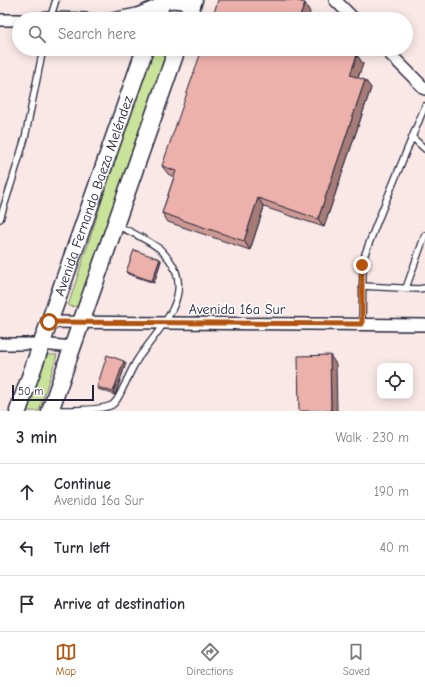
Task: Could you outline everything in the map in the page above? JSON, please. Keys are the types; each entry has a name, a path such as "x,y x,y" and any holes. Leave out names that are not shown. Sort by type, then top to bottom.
{"main road":[{"path":"158,12 162,2"},
{"path":"190,12 194,2"},
{"name":"Avenida Fernando Baeza Meléndez","path":"18,411 144,56"},
{"name":"Avenida Fernando Baeza Meléndez","path":"50,410 175,56"}],"street":[{"path":"335,0 347,12"},
{"path":"141,12 162,2 194,2"},
{"path":"0,20 12,20"},
{"path":"392,56 425,89"},
{"name":"Avenida 16a Sur","path":"49,322 425,325"},
{"path":"0,344 41,344 72,347"}],"lane":[{"path":"52,12 56,0"},
{"path":"0,219 14,178 42,56"},
{"path":"362,324 362,265 369,242 425,106"},
{"path":"412,137 425,149"},
{"path":"50,410 96,409 105,408 112,405 117,400 132,368 164,323 177,299 179,288 177,274 172,264 162,251 135,234 115,225"},
{"path":"406,288 425,235"},
{"path":"362,286 425,288"}],"green space":[{"path":"149,56 166,56 80,307 68,306"},
{"path":"43,355 57,355 39,411 24,411"}],"building":[{"path":"218,0 294,0 305,3 302,12 214,12"},
{"path":"200,56 357,56 350,75 365,80 318,219 258,198 244,241 162,213 176,171 162,166"},
{"path":"134,250 160,259 152,281 126,272"},
{"path":"107,355 124,361 113,392 97,387"},
{"path":"330,355 331,411 299,411 298,356"}],"route":[{"path":"49,322 362,324 362,265"}]}
